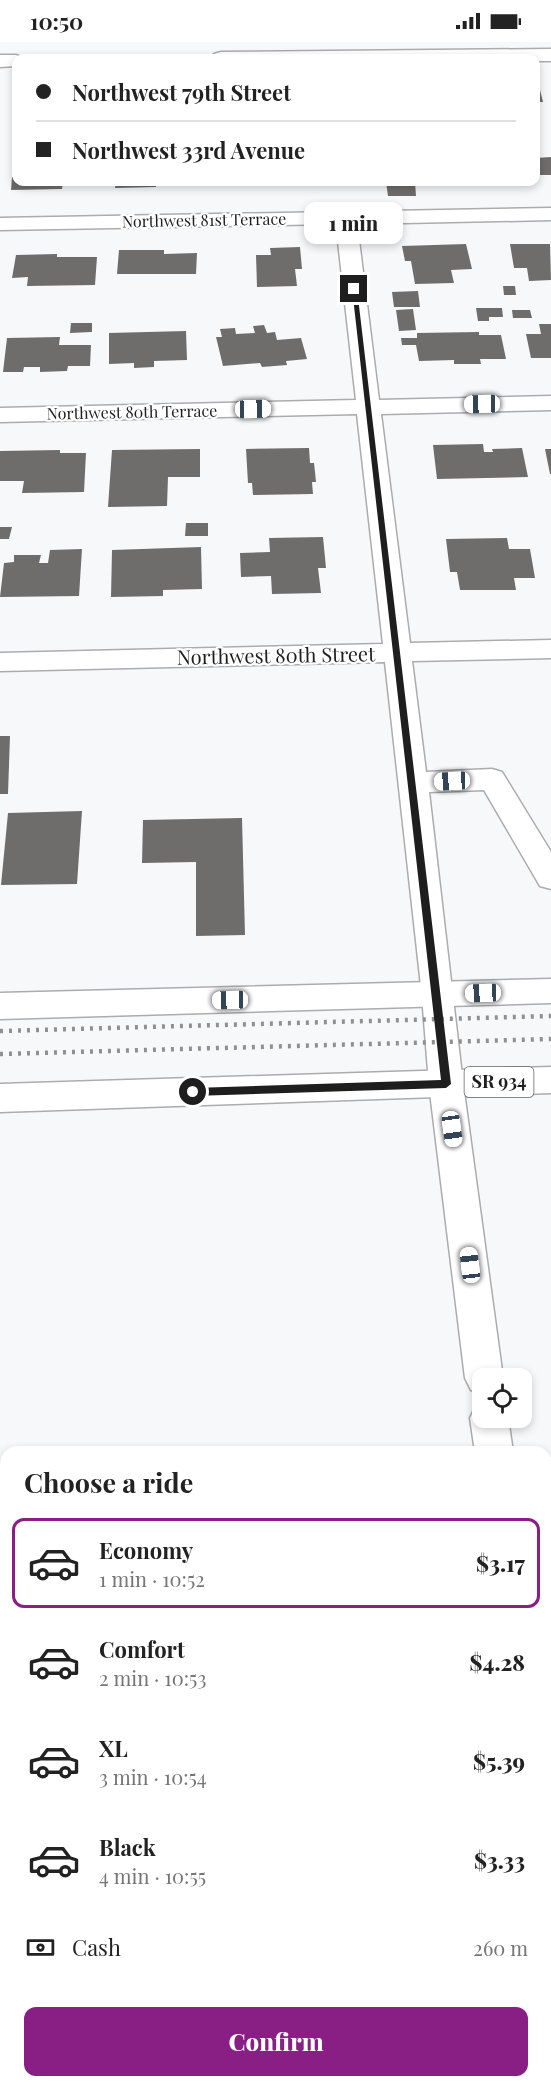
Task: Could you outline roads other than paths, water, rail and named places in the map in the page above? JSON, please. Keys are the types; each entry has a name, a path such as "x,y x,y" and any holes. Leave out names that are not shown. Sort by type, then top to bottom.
{"street":[{"name":"Northwest 81st Terrace","path":"0,224 551,214"},
{"path":"346,218 438,995 446,1084 483,1368"},
{"name":"Northwest 80th Terrace","path":"0,415 551,403"},
{"name":"Northwest 80th Street","path":"0,662 551,649"},
{"path":"412,783 492,779 551,878"},
{"path":"0,1006 551,991"},
{"name":"SR 934","path":"0,1098 551,1080"},
{"path":"490,1428 493,1446"}],"railway":[{"path":"0,1031 551,1016"},
{"path":"0,1054 551,1039"}]}
